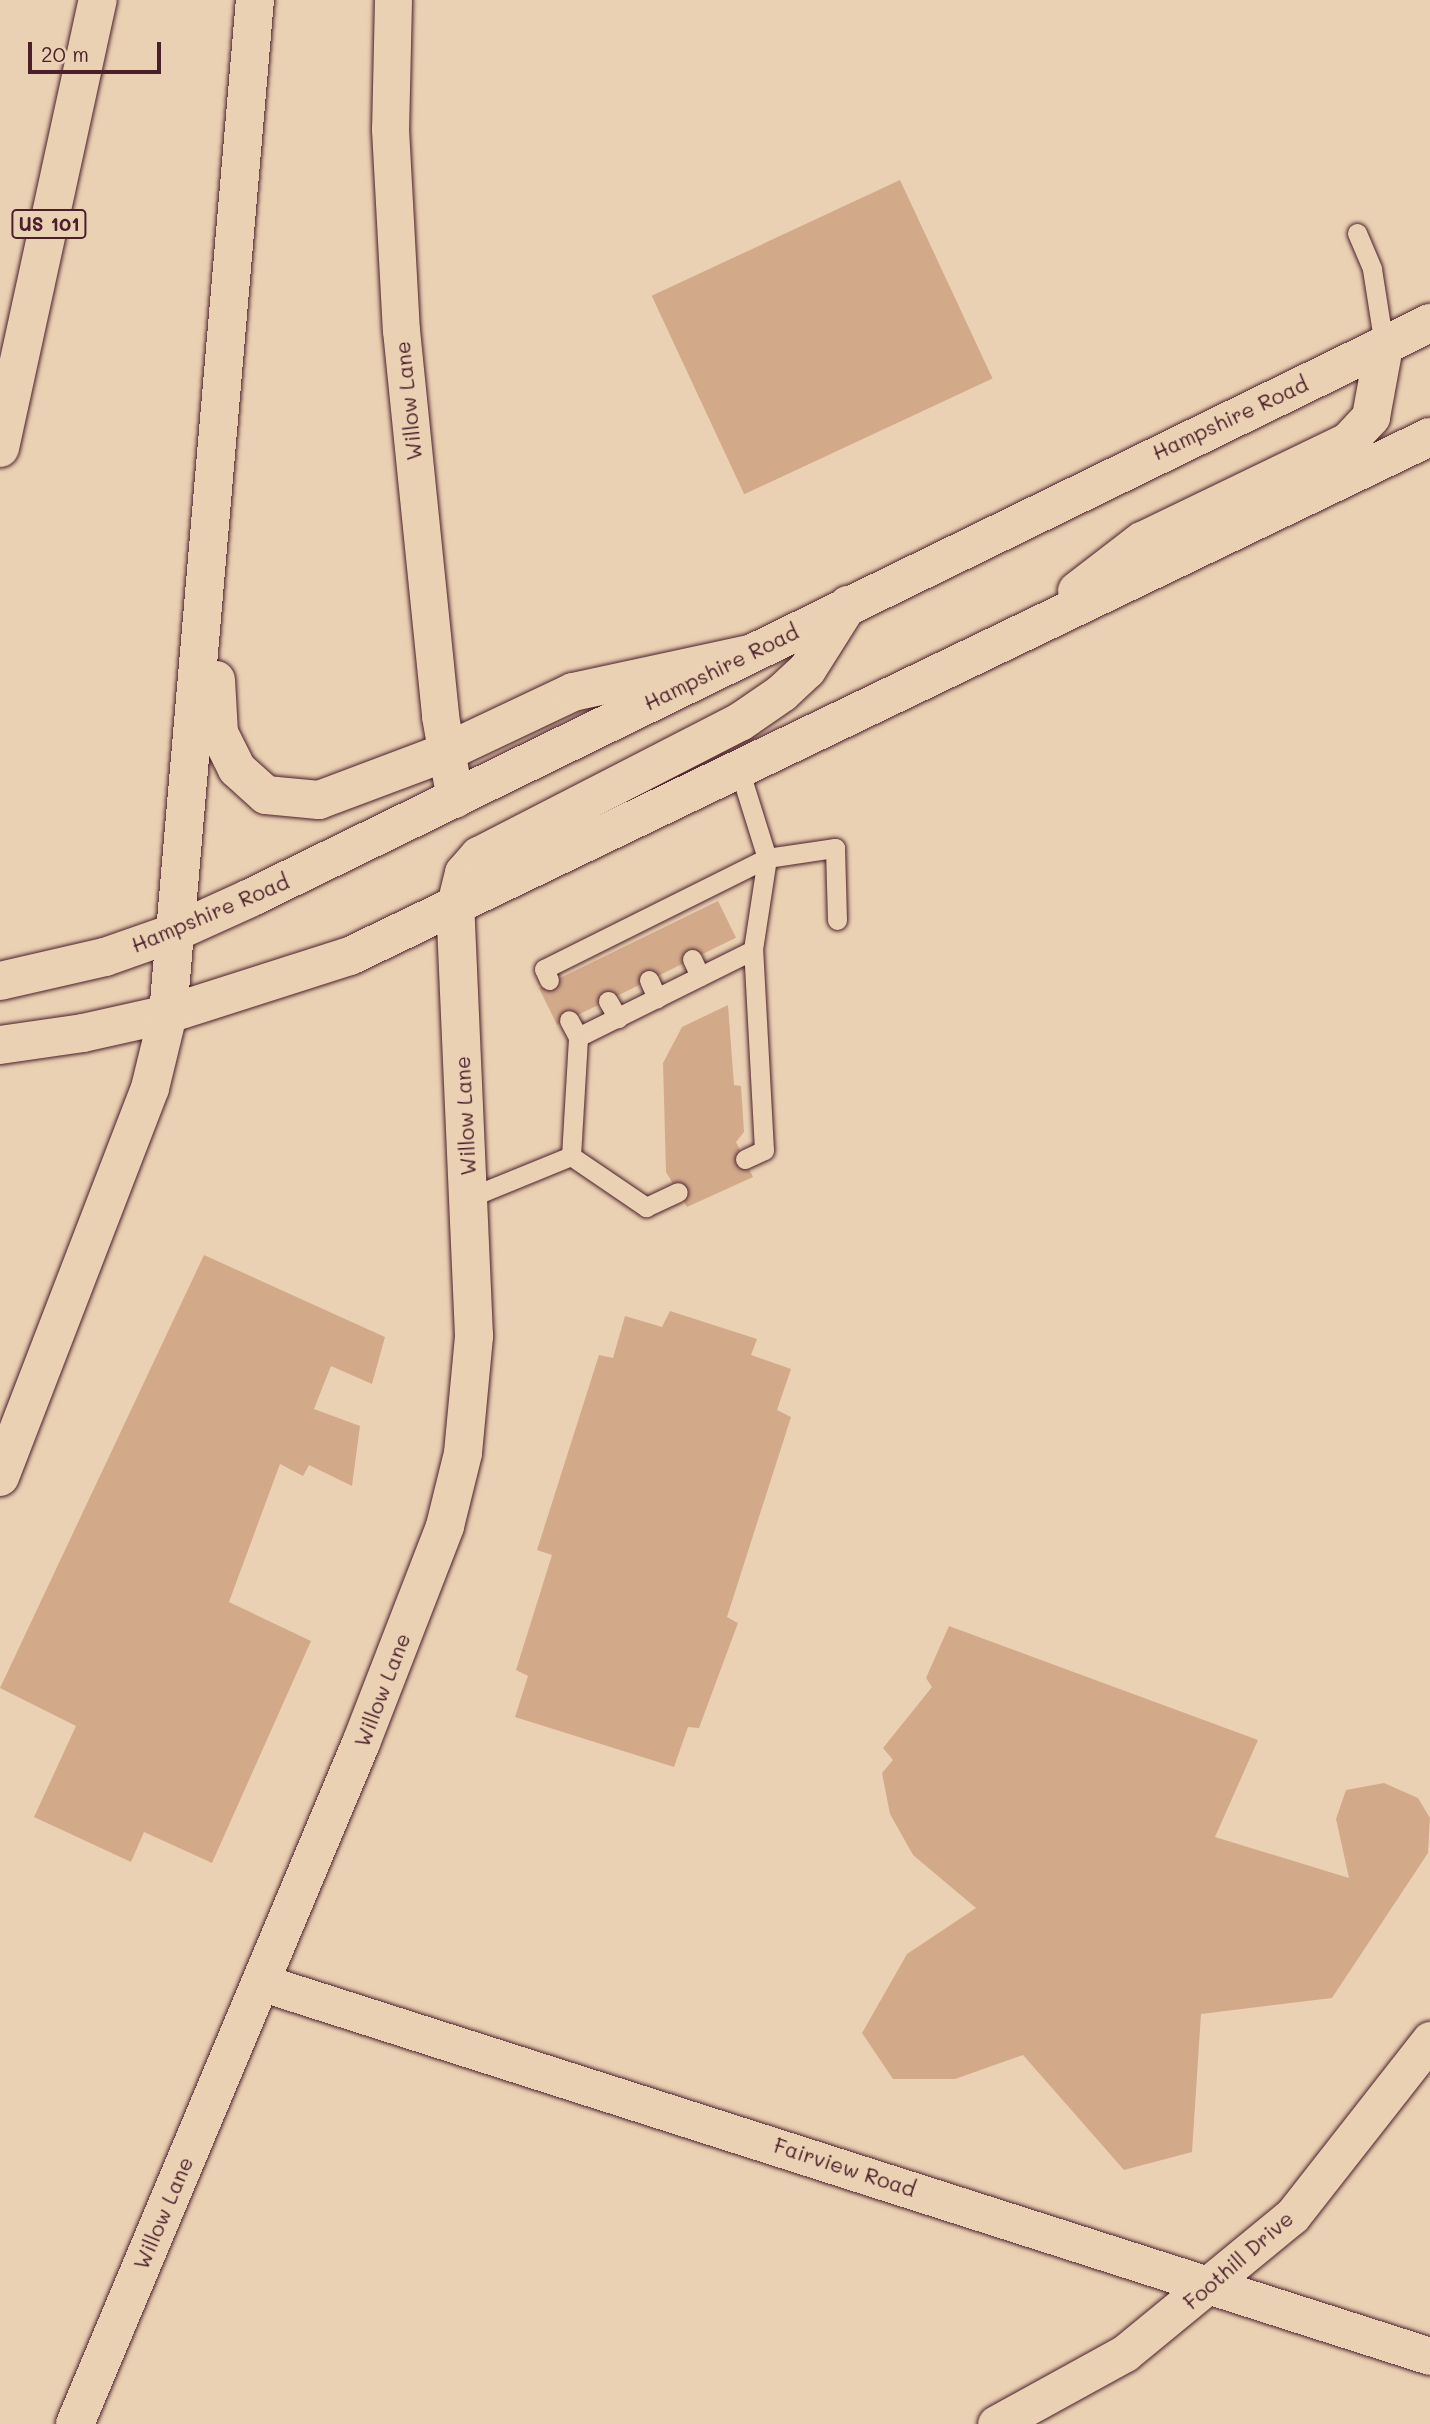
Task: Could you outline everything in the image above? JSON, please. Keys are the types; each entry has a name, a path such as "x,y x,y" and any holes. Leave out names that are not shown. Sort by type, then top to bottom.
{"main road":[{"name":"US 101","path":"0,448 98,0"},
{"path":"0,1477 150,1088 168,1014 254,0"},
{"name":"Hampshire Road","path":"0,981 105,957 173,933 455,799 849,603 1430,323"},
{"path":"1009,643 1142,541 1348,442 1371,417 1384,346"},
{"path":"0,1045 83,1033 168,1014 350,956 455,909 1009,643 1430,437"},
{"name":"Willow Lane","path":"75,2424 362,1743 445,1526 463,1453 474,1336 455,909 464,873 479,856 740,722 782,693 807,670 849,603"},
{"path":"202,614 216,673 219,733 237,769 266,795 319,800 444,753 573,692 749,653"}],"street":[{"name":"Willow Lane","path":"393,0 390,129 401,330 444,753 455,799"},
{"name":"Fairview Road","path":"260,1982 1213,2284 1430,2356"},
{"name":"Foothill Drive","path":"996,2424 1125,2353 1213,2284 1292,2216 1430,2040"}],"lane":[{"path":"1356,233 1373,269 1384,346"},
{"path":"740,772 767,859 753,950 764,1150 745,1159"},
{"path":"550,980 544,969 586,955 671,914 767,859 835,848 837,920"},
{"path":"571,1156 573,1029 696,968 753,950"},
{"path":"468,1198 571,1156"},
{"path":"571,1156 646,1207 678,1192"}],"building":[{"path":"900,180 993,378 744,494 652,296"},
{"path":"718,901 736,938 557,1025 539,988"},
{"path":"728,1005 734,1085 741,1086 744,1132 736,1142 753,1177 687,1207 666,1172 663,1063 682,1027"},
{"path":"204,1255 385,1337 372,1384 331,1366 314,1409 360,1426 352,1486 309,1465 303,1476 280,1464 229,1602 311,1641 212,1863 144,1832 131,1862 34,1817 76,1726 0,1688"},
{"path":"670,1311 757,1339 751,1355 791,1369 777,1410 791,1417 727,1617 738,1623 699,1728 688,1727 674,1767 515,1717 528,1676 516,1670 552,1555 537,1550 599,1355 613,1358 625,1316 662,1327"},
{"path":"949,1626 1258,1740 1215,1837 1349,1878 1336,1819 1346,1790 1384,1783 1418,1798 1430,1818 1428,1853 1332,1998 1201,2014 1192,2152 1124,2170 1023,2055 955,2079 893,2079 862,2033 907,1954 976,1908 913,1855 890,1814 882,1773 893,1760 883,1748 932,1687 926,1678"}]}
